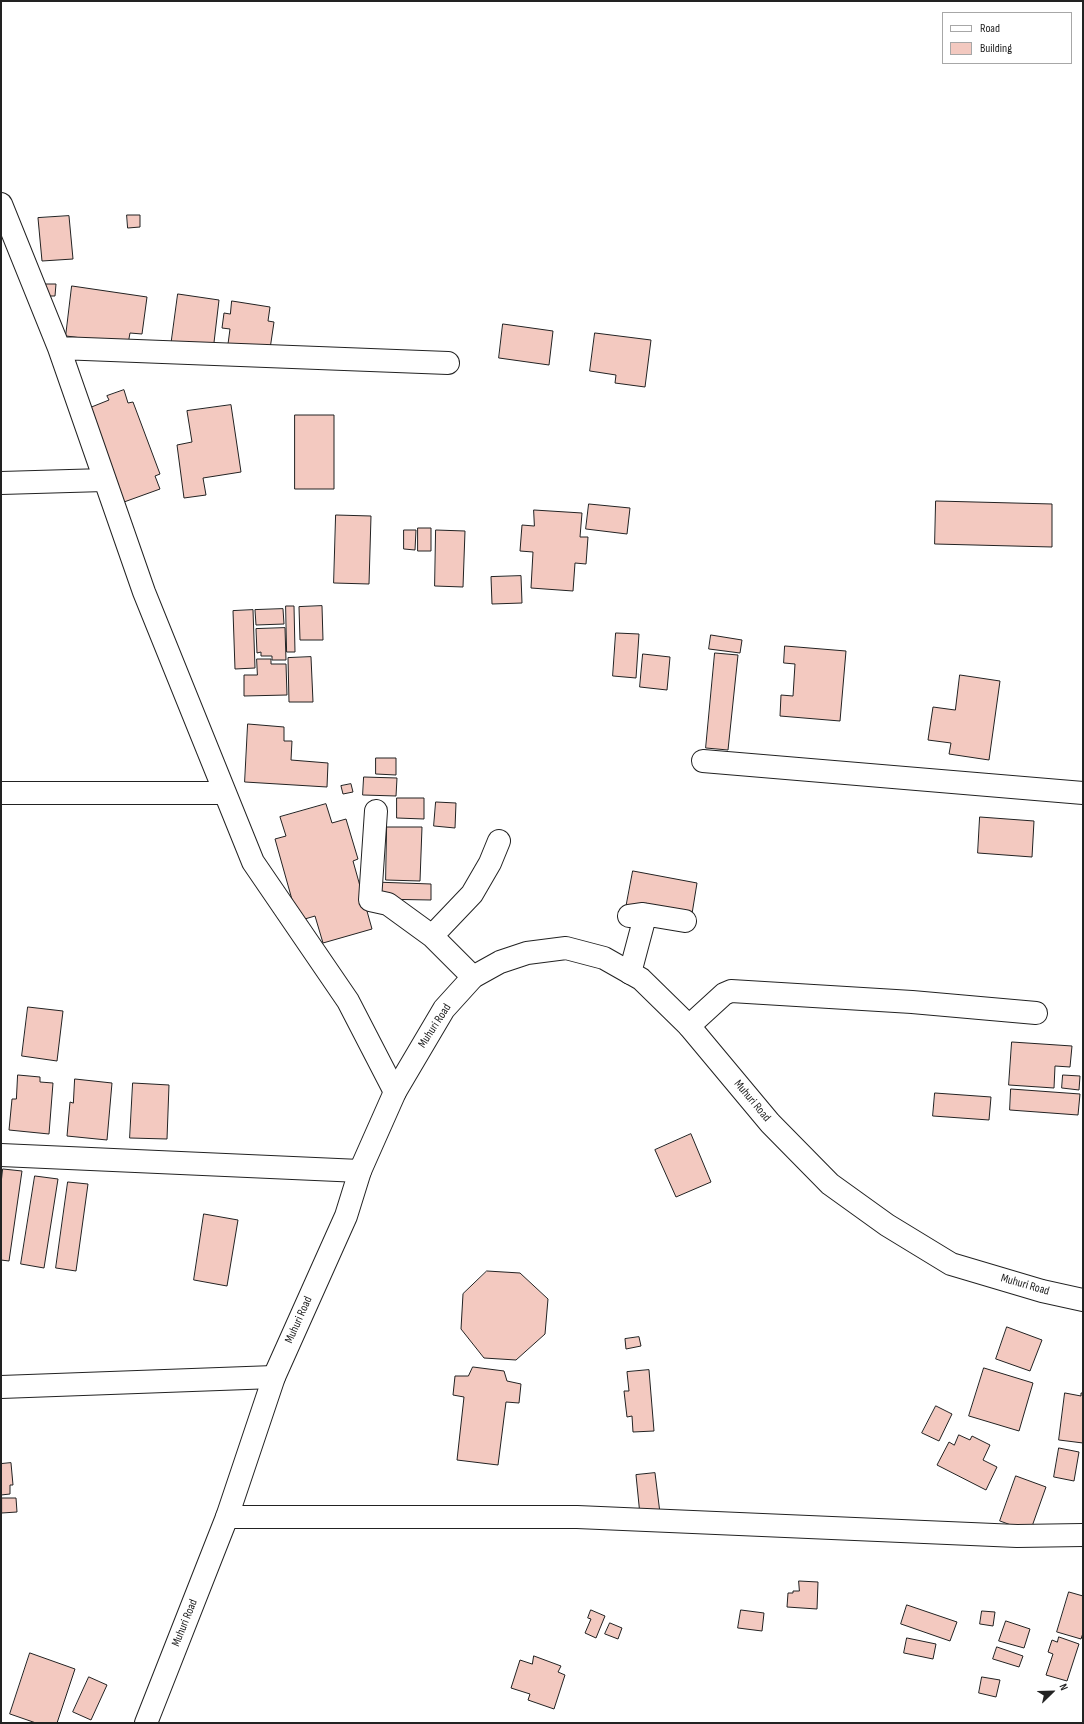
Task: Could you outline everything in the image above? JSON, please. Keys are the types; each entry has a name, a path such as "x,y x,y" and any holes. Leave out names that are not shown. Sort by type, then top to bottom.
{"street":[{"path":"1,204 59,348 144,592 253,862 348,1000 395,1092"},
{"path":"59,348 448,363"},
{"path":"1,483 104,480"},
{"path":"703,761 1083,793"},
{"path":"1,793 224,793"},
{"path":"376,811 370,900 388,904 394,910 432,936 473,978"},
{"path":"432,936 472,894 490,864 499,842"},
{"path":"630,973 643,924 636,915 686,921"},
{"name":"Muhuri Road","path":"146,1723 227,1517 274,1377 346,1216 360,1171 395,1092 444,1009 473,978 500,962 527,953 566,948 604,958 641,979 689,1026 770,1123 825,1178 887,1225 951,1264 1042,1291 1083,1300"},
{"path":"689,1026 724,994 731,991 912,1002 1036,1013"},
{"path":"1,1155 360,1171"},
{"path":"1,1387 274,1377"},
{"path":"227,1517 577,1517 1017,1536 1083,1535"}],"building":[{"path":"127,215 140,215 140,227 128,228"},
{"path":"69,216 73,259 42,261 38,218"},
{"path":"42,284 56,284 55,296 42,296"},
{"path":"72,286 147,297 142,334 130,333 128,344 66,336"},
{"path":"178,294 219,300 213,351 171,346"},
{"path":"232,301 270,307 268,321 274,322 270,349 228,344 230,329 222,328 224,313 230,314"},
{"path":"503,324 553,331 549,365 499,358"},
{"path":"595,333 651,340 645,387 615,383 616,375 590,371"},
{"path":"124,390 128,403 133,402 160,474 155,476 160,489 124,502 89,408 109,400 107,396"},
{"path":"231,405 241,472 203,478 206,495 184,498 177,445 192,442 187,411"},
{"path":"295,415 334,415 334,489 295,489"},
{"path":"936,501 1052,504 1052,547 935,544"},
{"path":"589,504 630,508 627,534 586,529"},
{"path":"534,510 582,513 580,537 588,537 586,564 575,563 573,591 531,588 533,552 520,551 522,525 534,526"},
{"path":"336,515 371,516 369,584 334,583"},
{"path":"418,528 431,528 431,551 418,551"},
{"path":"404,530 416,530 415,550 404,549"},
{"path":"436,530 465,531 463,587 435,586"},
{"path":"521,576 522,603 492,604 491,577"},
{"path":"286,606 294,606 295,652 287,652"},
{"path":"322,606 323,640 300,640 299,607"},
{"path":"283,609 284,624 256,625 255,610"},
{"path":"253,610 255,668 235,669 233,611"},
{"path":"285,628 286,660 272,660 272,656 261,656 261,652 257,653 256,629"},
{"path":"616,633 639,634 636,678 613,676"},
{"path":"711,635 742,640 740,653 709,649"},
{"path":"785,646 846,651 840,721 780,716 781,695 793,696 795,664 784,663"},
{"path":"715,653 738,655 728,750 706,748"},
{"path":"643,654 670,657 667,690 640,687"},
{"path":"311,657 313,702 289,702 288,658"},
{"path":"257,659 271,659 271,664 286,664 287,695 244,696 244,675 257,675"},
{"path":"960,675 1000,681 989,760 949,754 951,743 928,740 933,707 955,710"},
{"path":"248,724 284,727 284,741 292,741 291,760 328,763 327,787 245,782"},
{"path":"376,758 396,758 396,775 376,774"},
{"path":"364,777 397,778 396,796 363,795"},
{"path":"351,784 353,792 343,794 341,786"},
{"path":"397,798 424,798 424,819 397,818"},
{"path":"436,802 456,803 455,828 434,826"},
{"path":"326,804 332,823 346,819 358,859 353,861 372,929 323,943 315,916 298,921 275,839 286,836 280,817"},
{"path":"980,817 1034,821 1032,857 978,853"},
{"path":"387,827 422,827 420,881 386,880"},
{"path":"633,871 697,883 691,920 626,908"},
{"path":"374,882 431,884 431,900 373,899"},
{"path":"28,1007 63,1011 57,1061 22,1056"},
{"path":"1012,1042 1072,1046 1070,1067 1055,1066 1054,1088 1009,1085"},
{"path":"18,1075 40,1077 40,1082 53,1083 49,1134 9,1130 12,1099 16,1099"},
{"path":"1063,1075 1080,1076 1079,1090 1062,1088"},
{"path":"75,1079 112,1083 107,1140 67,1136 70,1102 73,1103"},
{"path":"133,1083 169,1085 167,1139 130,1138"},
{"path":"1011,1089 1080,1094 1078,1115 1010,1110"},
{"path":"935,1093 991,1097 989,1120 933,1116"},
{"path":"691,1134 711,1182 676,1197 655,1150"},
{"path":"3,1169 22,1171 9,1261 1,1260 1,1184"},
{"path":"35,1176 58,1179 44,1268 21,1264"},
{"path":"68,1182 88,1184 76,1271 56,1268"},
{"path":"204,1214 238,1220 227,1286 194,1280"},
{"path":"487,1271 520,1273 548,1299 545,1334 516,1360 484,1358 461,1329 463,1294"},
{"path":"1007,1327 1042,1340 1030,1371 996,1359"},
{"path":"639,1337 641,1346 626,1349 625,1339"},
{"path":"473,1367 504,1371 507,1381 521,1384 519,1403 506,1402 498,1465 457,1460 464,1397 453,1395 455,1376 468,1376"},
{"path":"984,1368 1033,1383 1019,1431 969,1416"},
{"path":"649,1370 654,1431 633,1432 632,1416 627,1417 624,1391 629,1391 627,1372"},
{"path":"1065,1393 1081,1396 1081,1393 1083,1393 1083,1443 1059,1440"},
{"path":"936,1406 952,1414 939,1441 922,1433"},
{"path":"959,1435 970,1440 972,1436 990,1445 983,1460 997,1467 986,1490 937,1465 949,1442 954,1445"},
{"path":"1059,1448 1079,1452 1074,1481 1054,1477"},
{"path":"11,1463 13,1485 10,1485 10,1494 1,1495 1,1464"},
{"path":"655,1473 660,1513 640,1515 636,1475"},
{"path":"1016,1476 1046,1487 1030,1532 1000,1521"},
{"path":"2,1498 16,1498 17,1512 2,1513"},
{"path":"799,1581 818,1582 817,1609 787,1607 788,1593 799,1591"},
{"path":"1069,1592 1083,1596 1083,1633 1081,1639 1057,1632"},
{"path":"907,1605 957,1622 950,1641 901,1624"},
{"path":"591,1610 605,1616 596,1638 585,1633 591,1619 588,1618"},
{"path":"741,1610 764,1613 762,1631 738,1628"},
{"path":"982,1611 995,1612 993,1626 980,1624"},
{"path":"1006,1621 1030,1629 1024,1648 999,1641"},
{"path":"610,1623 622,1628 618,1639 605,1634"},
{"path":"1059,1637 1079,1644 1067,1681 1046,1675 1053,1654 1048,1652 1052,1640 1057,1642"},
{"path":"907,1638 936,1644 933,1659 904,1653"},
{"path":"997,1647 1023,1656 1019,1667 993,1659"},
{"path":"30,1653 75,1669 57,1723 36,1723 10,1714"},
{"path":"534,1656 561,1666 558,1672 565,1675 554,1709 528,1700 530,1694 511,1688 520,1660 532,1664"},
{"path":"89,1677 107,1685 91,1720 73,1712"},
{"path":"982,1677 1000,1680 996,1697 979,1693"}]}
